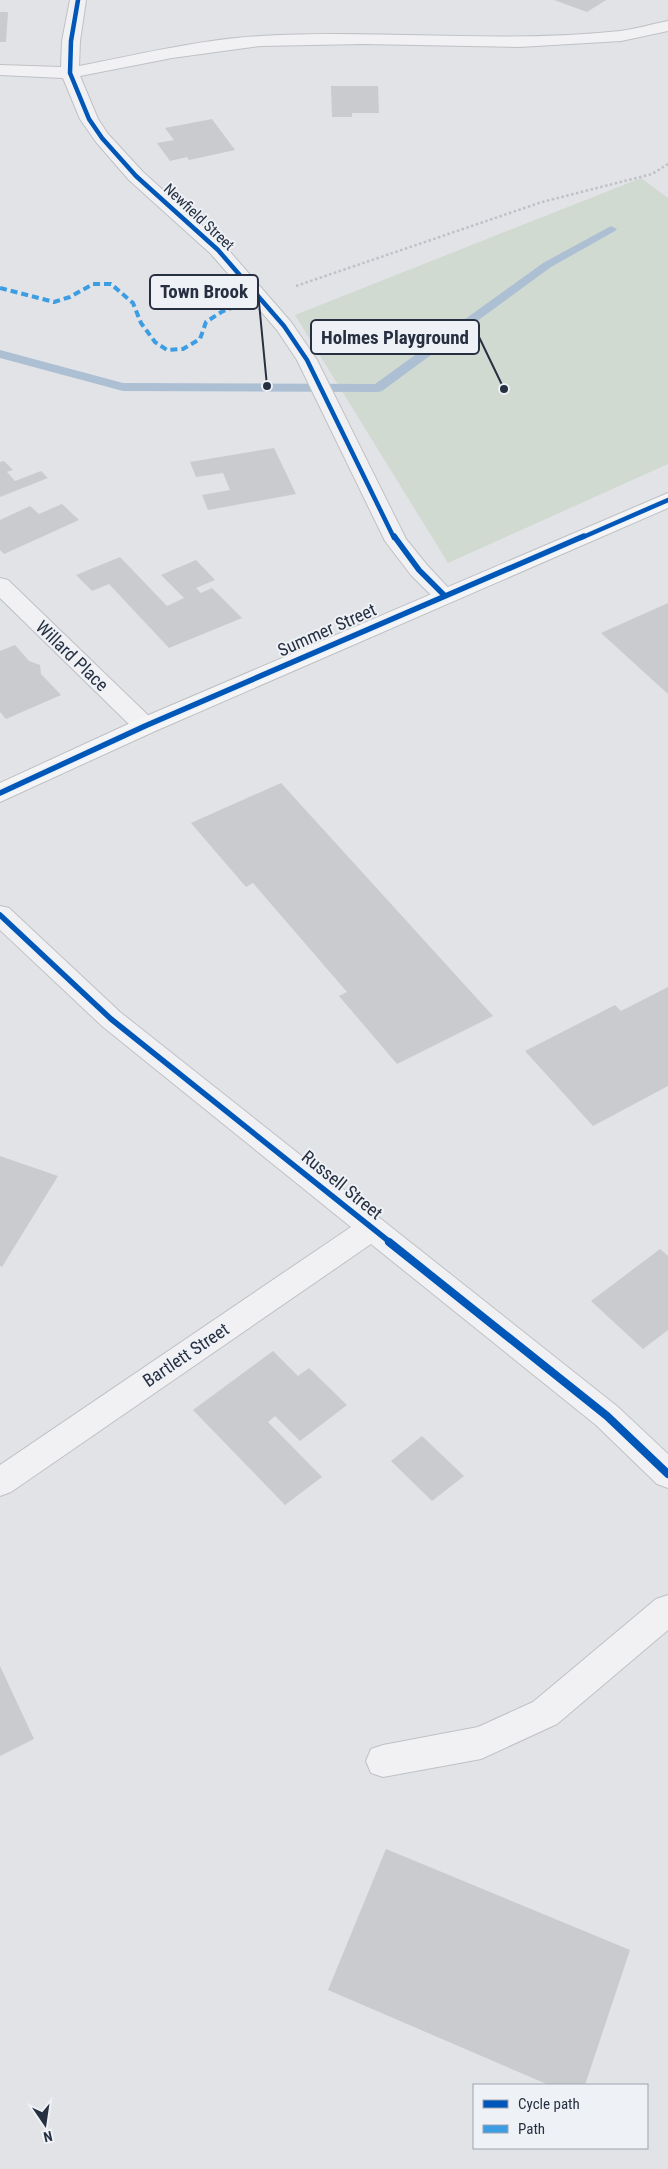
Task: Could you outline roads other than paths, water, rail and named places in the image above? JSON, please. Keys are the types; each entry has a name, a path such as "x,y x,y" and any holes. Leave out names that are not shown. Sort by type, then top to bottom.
{"main road":[{"name":"Summer Street","path":"0,793 145,726 444,595 668,500"}],"street":[{"name":"Newfield Street","path":"78,0 71,41 70,73 89,119 136,176 218,250 284,326 307,360 396,541 419,570 444,595"},
{"path":"0,70 70,73 172,53 260,41 363,39 537,42 621,36 668,26"},
{"name":"Willard Place","path":"0,585 145,726"},
{"name":"Russell Street","path":"0,915 111,1019 607,1416 668,1474"},
{"name":"Bartlett Street","path":"0,1482 372,1228"},
{"path":"383,1762 481,1743 545,1713 668,1610"}],"waterway":[{"path":"0,354 123,387 378,388 547,265 611,229"}],"place":[{"name":"Town Brook","path":"267,386"},
{"name":"Holmes Playground","path":"504,389"}]}
